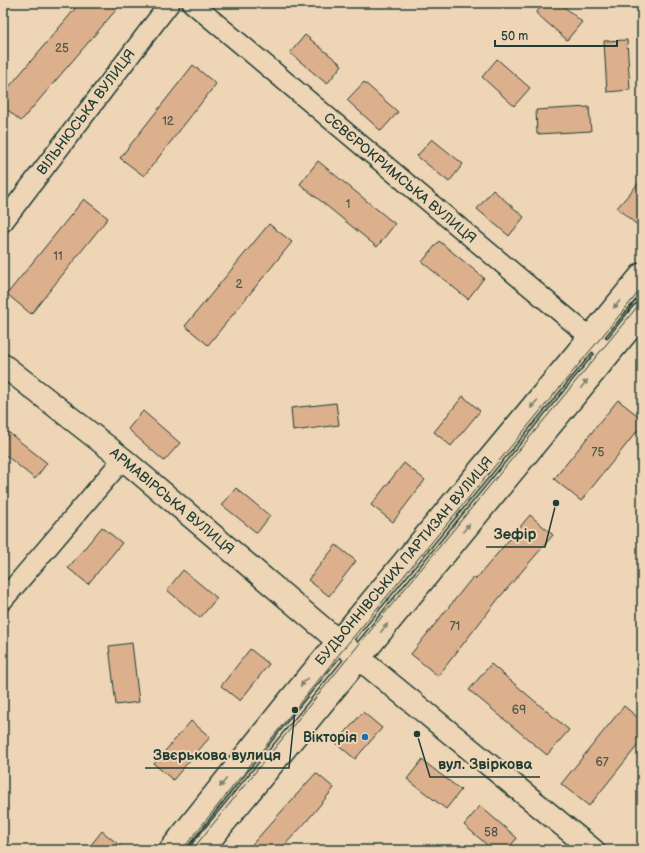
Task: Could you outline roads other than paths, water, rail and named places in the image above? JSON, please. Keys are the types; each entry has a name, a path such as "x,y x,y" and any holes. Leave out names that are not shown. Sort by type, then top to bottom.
{"main road":[{"name":"БУДЬОННІВСЬКИХ ПАРТИЗАН ВУЛИЦЯ","path":"170,850 338,641 642,274"},
{"name":"БУДЬОННІВСЬКИХ ПАРТИЗАН ВУЛИЦЯ","path":"202,850 642,314"},
{"name":"АРМАВІРСЬКА ВУЛИЦЯ","path":"3,365 123,460 338,641 594,850"}],"street":[{"name":"ВІЛЬНЮСЬКА ВУЛИЦЯ","path":"3,222 170,3"},
{"name":"СЄВЄРОКРИМСЬКА ВУЛИЦЯ","path":"192,3 609,353"},
{"path":"3,600 123,460"}],"tram line":[{"path":"182,850 345,647 642,288"},
{"path":"192,850 642,301"}],"place":[{"name":"Зефір","path":"556,503"},
{"name":"Звєрькова вулиця","path":"295,710"},
{"name":"вул. Звіркова","path":"417,734"},
{"name":"Вікторія","path":"365,737"}]}
